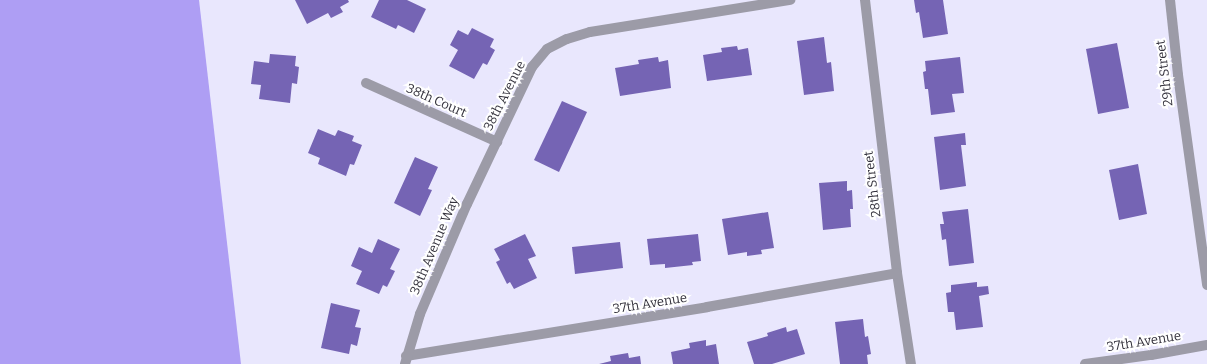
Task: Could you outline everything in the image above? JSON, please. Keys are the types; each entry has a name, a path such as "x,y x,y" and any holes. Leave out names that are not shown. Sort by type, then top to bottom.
{"street":[{"name":"38th Avenue","path":"497,142 532,67 547,49 567,39 590,32 790,0"},
{"name":"28th Street","path":"865,0 897,273 911,364"},
{"name":"29th Street","path":"1170,0 1178,75 1207,285"},
{"name":"38th Court","path":"366,83 497,142"},
{"name":"38th Avenue Way","path":"406,360 420,314 438,269 497,142"},
{"name":"37th Avenue","path":"406,360 897,273"},
{"name":"37th Avenue","path":"1085,364 1151,355 1207,345"}],"shaded area":[{"path":"0,0 199,0 241,364 0,364"}],"building":[{"path":"295,0 348,0 349,2 340,7 343,12 331,18 328,13 307,24"},
{"path":"379,0 407,0 426,9 414,33 398,25 396,29 371,17"},
{"path":"914,0 943,0 948,34 923,38 919,12 916,13"},
{"path":"472,28 494,39 490,47 495,50 487,65 483,63 474,79 449,66 458,50 450,45 458,30 468,35"},
{"path":"824,37 827,63 831,62 834,91 804,95 797,41"},
{"path":"1117,43 1129,108 1098,114 1086,49"},
{"path":"737,46 738,50 748,48 752,75 707,81 703,55 722,52 721,48"},
{"path":"270,54 296,56 295,66 299,67 297,84 292,83 290,103 259,99 261,85 251,84 254,61 269,63"},
{"path":"658,57 659,62 668,60 671,88 620,96 615,68 639,64 638,60"},
{"path":"960,57 964,93 952,94 955,112 931,115 928,89 925,89 923,72 926,71 925,61"},
{"path":"562,101 587,112 559,172 534,160"},
{"path":"318,129 335,136 338,130 354,136 352,141 362,145 354,165 350,164 346,176 318,164 320,158 308,153"},
{"path":"965,133 966,145 961,145 966,186 940,190 934,137"},
{"path":"415,157 438,167 428,189 432,190 420,216 394,203"},
{"path":"1138,164 1147,214 1119,220 1109,170"},
{"path":"847,181 847,191 852,190 853,209 850,209 851,227 823,230 819,183"},
{"path":"968,209 974,263 949,266 946,239 942,240 940,224 944,224 942,212"},
{"path":"768,212 774,248 761,250 762,254 747,256 747,252 728,255 722,219"},
{"path":"525,234 536,256 528,259 537,278 514,289 510,282 507,284 496,262 500,260 494,249"},
{"path":"698,234 701,261 692,262 693,265 665,268 665,264 650,265 647,239"},
{"path":"378,239 400,249 390,269 395,271 387,287 383,285 379,294 356,284 362,271 351,266 359,247 372,253"},
{"path":"620,242 623,268 575,274 572,247"},
{"path":"977,282 977,287 988,286 989,294 979,296 983,327 956,330 954,312 948,312 946,293 951,292 951,285"},
{"path":"331,303 360,310 355,327 361,328 357,346 351,344 349,354 321,348"},
{"path":"863,319 865,337 868,336 871,354 867,355 868,364 840,364 835,322"},
{"path":"786,327 787,332 797,329 805,354 772,364 754,364 747,342 768,336 767,333"},
{"path":"706,340 706,346 716,344 719,364 673,364 671,352 690,348 689,343"},
{"path":"628,353 629,358 640,356 641,364 599,364 611,361 610,356"}]}
